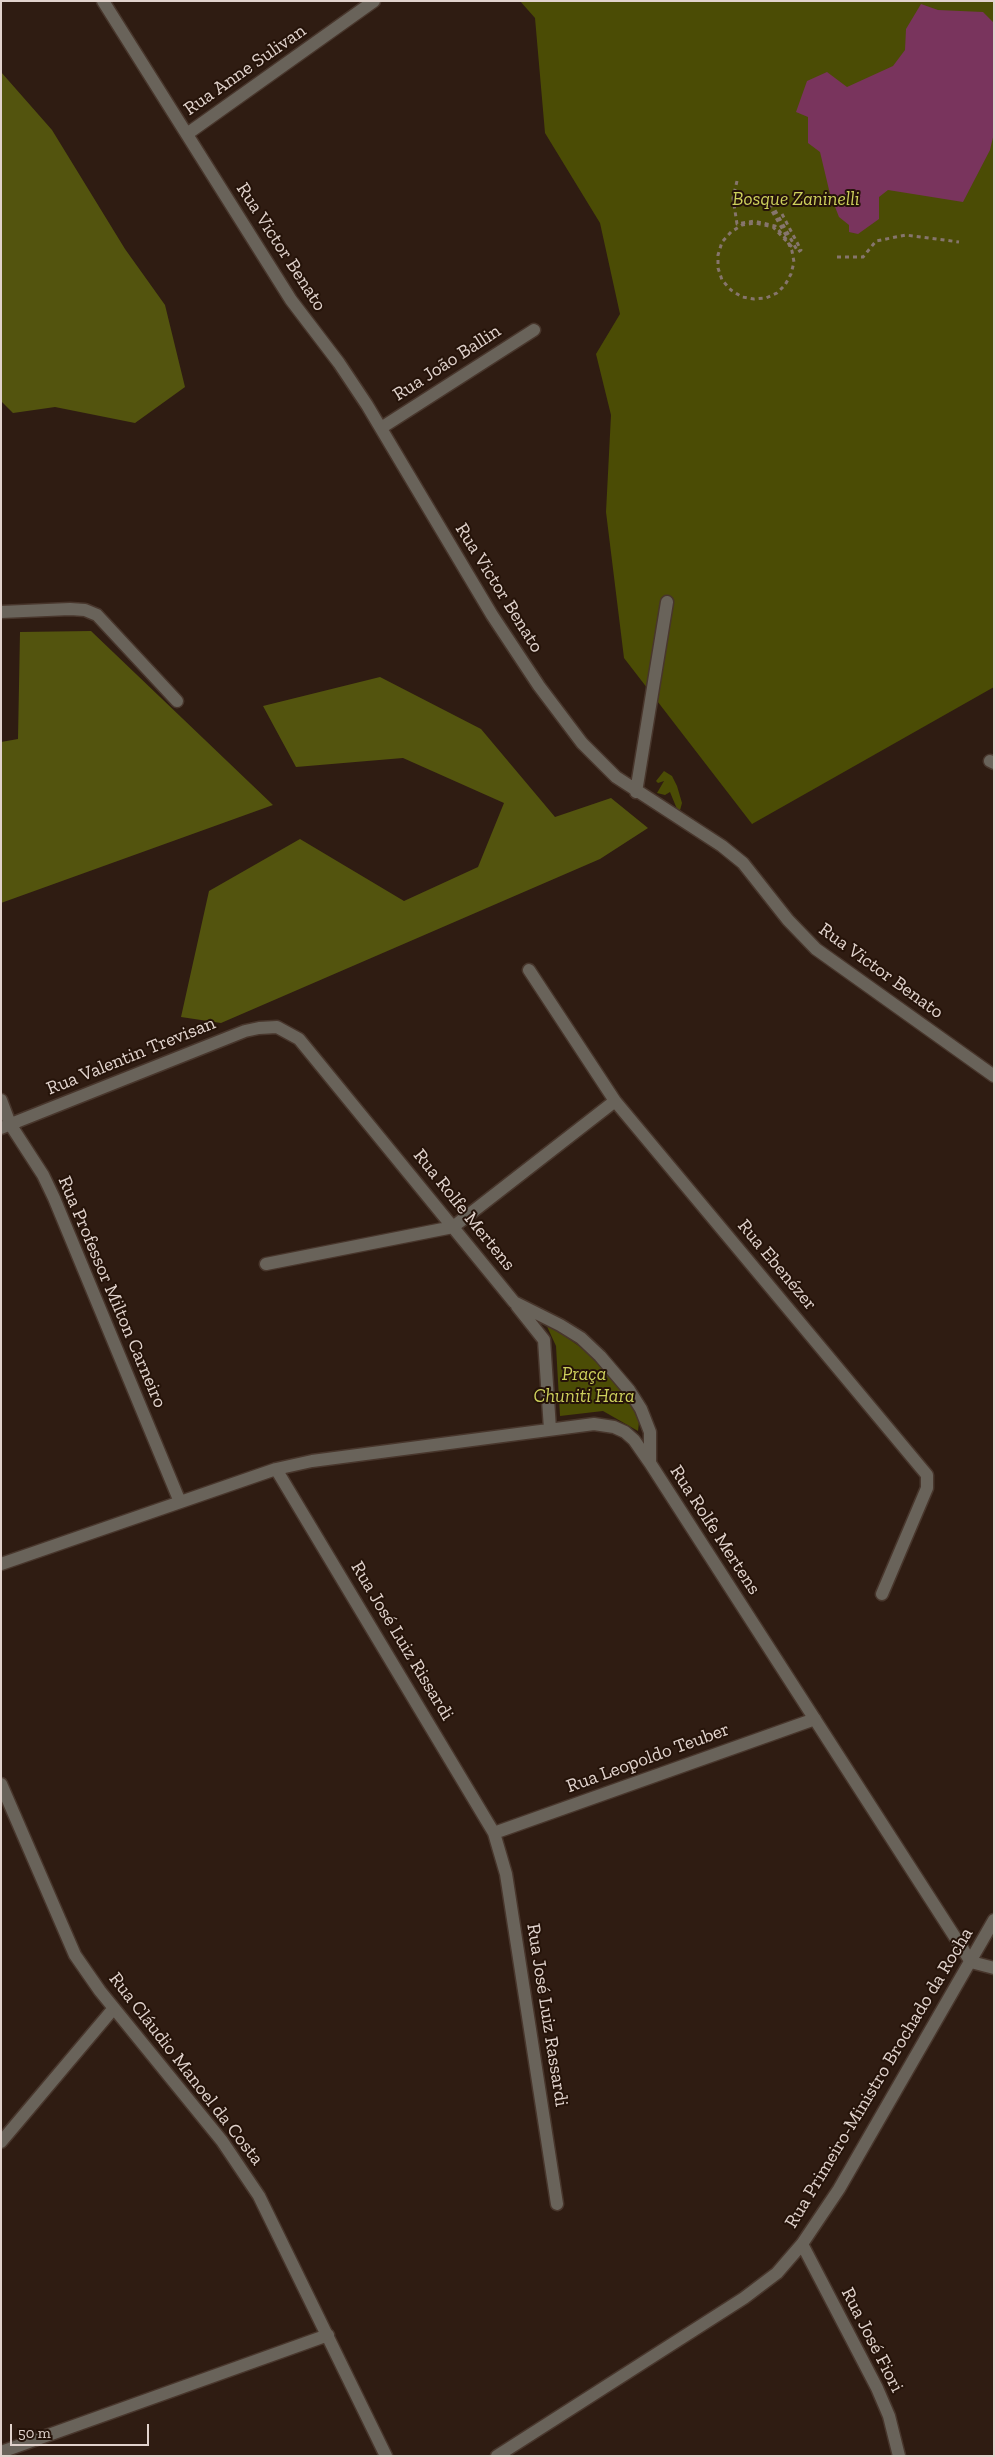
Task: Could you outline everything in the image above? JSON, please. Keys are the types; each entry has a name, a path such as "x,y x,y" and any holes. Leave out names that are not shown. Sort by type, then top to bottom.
{"street":[{"name":"Rua Victor Benato","path":"103,1 291,300 351,381 381,428 492,615 539,686 599,762 636,792 722,846 743,863 788,920 816,949 994,1076"},
{"name":"Rua Anne Sulivan","path":"187,134 374,1"},
{"name":"Rua João Ballin","path":"381,428 534,330"},
{"path":"636,792 667,602"},
{"path":"1,612 70,609 85,610 97,615 177,701"},
{"name":"Rua Ebenézer","path":"530,970 615,1101 927,1475 927,1488 882,1594"},
{"name":"Rua Valentin Trevisan","path":"6,1126 245,1031 259,1028 277,1028"},
{"name":"Rua Rolfe Mertens","path":"277,1028 289,1032 309,1048 514,1302 546,1317 581,1338 616,1373 641,1409 646,1421 650,1432 650,1463 971,1962"},
{"name":"Rua Professor Milton Carneiro","path":"1,1100 6,1126 43,1175 54,1198 180,1502"},
{"path":"266,1264 453,1227 615,1101"},
{"path":"514,1302 544,1340 550,1429"},
{"path":"1,1564 276,1469 312,1461 594,1424 614,1427 634,1440 650,1463"},
{"name":"Rua José Luiz Rissardi","path":"276,1469 494,1833"},
{"name":"Rua Leopoldo Teuber","path":"494,1833 815,1719"},
{"name":"Rua Cláudio Manoel da Costa","path":"1,1784 69,1943 87,1974 203,2116 242,2169 279,2234 386,2456"},
{"name":"Rua José Luiz Rassardi","path":"494,1833 506,1874 557,2204"},
{"name":"Rua Primeiro-Ministro Brochado da Rocha","path":"497,2456 763,2286 802,2244 839,2189 994,1920"},
{"path":"971,1962 994,1968"},
{"path":"1,2142 114,2008"},
{"name":"Rua José Fiori","path":"802,2244 877,2388 889,2416 899,2456"},
{"path":"1,2452 328,2335"}],"path":[{"path":"737,181 733,198 737,224 754,221 774,226 787,240 789,245 792,251 794,262 786,285 777,293 766,298 742,297 731,290 722,280 718,268 718,255 722,242 736,229 755,223 773,227 787,241 793,248 768,204 771,203 798,252 801,250 782,214"},
{"path":"837,257 863,257 876,241 906,235 959,242"}],"green space":[{"name":"Bosque Zaninelli","path":"520,1 994,1 994,687 752,824 624,658 606,512 611,415 596,354 620,314 600,223 545,133 535,18"},
{"path":"664,771 672,776 677,786 682,803 679,814 670,792 665,795 657,793 664,781 658,783 656,781"},
{"name":"Praça Chuniti Hara","path":"545,1322 586,1351 605,1369 635,1411 639,1422 638,1431 603,1411 560,1416 556,1346"}],"shaded area":[{"path":"921,4 938,10 983,12 994,23 994,133 990,150 963,202 888,190 879,197 879,219 858,234 849,232 849,225 839,217 830,194 820,152 808,143 808,117 796,112 807,81 827,72 847,87 893,66 905,50 906,29"},
{"path":"1,72 52,130 125,249 165,305 185,387 135,423 55,407 13,413 1,401"},
{"path":"91,631 273,805 1,903 1,742 18,739 20,632"},
{"path":"380,677 481,729 555,817 611,798 648,828 600,859 221,1023 181,1017 209,891 300,839 404,901 478,867 504,803 403,758 296,767 263,706"}]}
